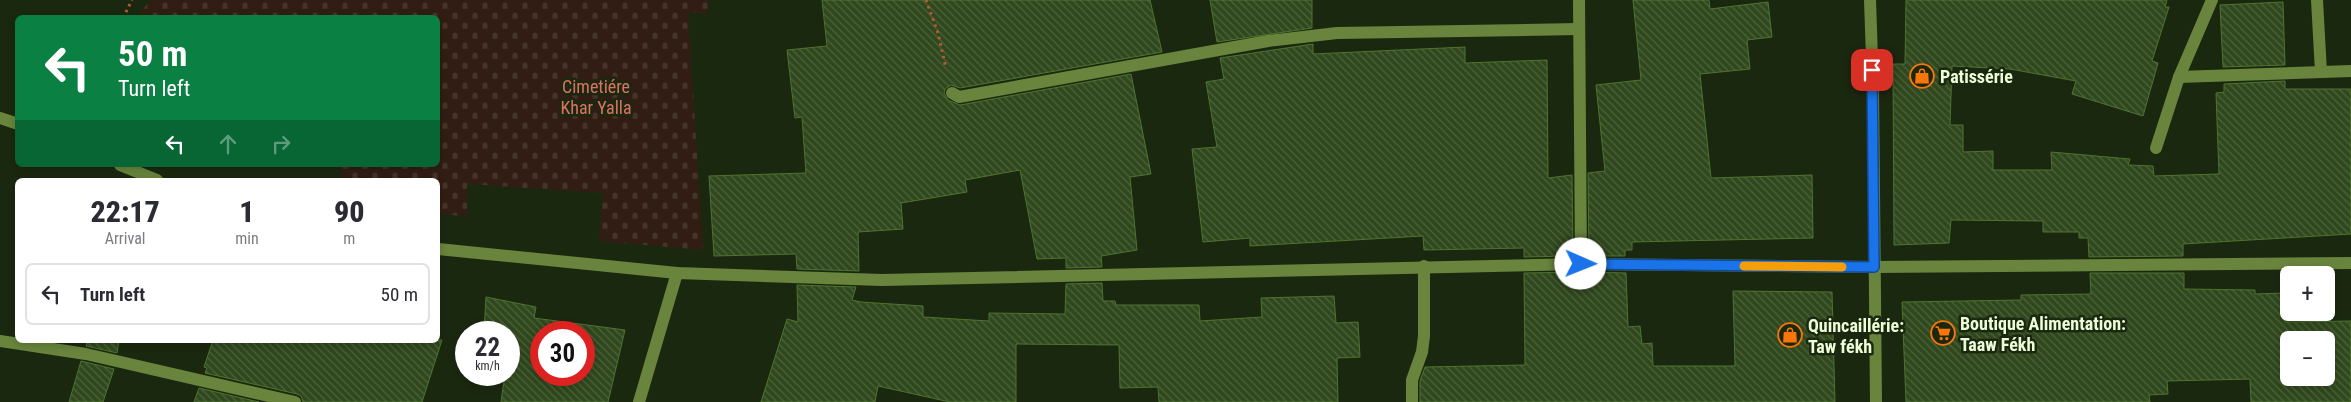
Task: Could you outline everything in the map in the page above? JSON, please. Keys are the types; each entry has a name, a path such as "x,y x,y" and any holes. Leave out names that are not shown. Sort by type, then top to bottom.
{"street":[{"path":"1579,0 1581,264"},
{"path":"1870,0 1873,87 1876,402"},
{"path":"2156,148 2179,77 2212,0"},
{"path":"2317,0 2321,72"},
{"path":"952,93 959,97 1268,41 1337,33 1579,29"},
{"path":"2179,77 2351,72"},
{"path":"0,118 15,123"},
{"path":"125,167 153,178"},
{"path":"440,248 677,273 882,280 969,280 1424,266 1581,264 1874,267 2351,263"},
{"path":"1412,402 1412,380 1422,352 1424,336 1424,266"},
{"path":"639,402 677,273"},
{"path":"0,341 86,354 258,398 295,402"}],"path":[{"path":"124,15 132,0"},
{"path":"926,0 938,33 952,93"}],"green space":[{"name":"Cimetiére Khar Yalla","path":"151,0 709,0 707,13 688,13 703,250 599,241 603,193 467,184 467,217 440,213 440,178 339,178 341,167 440,167 440,15 138,15"}],"building":[{"path":"822,0 1150,0 1162,52 960,88 951,85 945,89 944,93 948,100 960,105 1131,74 1151,174 1130,177 1137,250 1101,256 1102,267 1066,268 1066,258 1037,259 1020,170 965,180 967,192 901,203 903,229 858,232 859,271 797,269 796,254 714,256 709,176 806,173 802,117 795,118 787,50 827,46"},
{"path":"1210,0 1312,0 1312,28 1217,42"},
{"path":"1633,0 1709,0 1710,9 1768,2 1772,37 1747,40 1750,69 1700,74 1711,178 1812,175 1813,238 1632,242 1632,250 1625,250 1625,256 1589,256 1588,173 1605,171 1596,85 1641,80"},
{"path":"1906,0 2167,0 2165,7 2169,7 2152,61 2158,63 2143,116 2072,94 2076,81 2010,69 1952,66 1950,125 1963,125 1963,152 1993,151 1993,170 2052,170 2051,152 2130,159 2128,165 2153,166 2154,176 2219,174 2216,93 2224,92 2224,84 2285,81 2285,89 2351,89 2351,234 2183,244 2183,256 2089,257 2088,238 2079,238 2079,232 2043,232 2043,221 1951,220 1949,243 1894,245 1893,64 1905,64"},
{"path":"2283,2 2285,65 2223,67 2220,5"},
{"path":"1313,44 1313,54 1465,47 1465,63 1547,60 1548,178 1572,175 1573,256 1524,257 1524,248 1424,250 1423,236 1250,246 1250,238 1203,242 1192,149 1217,147 1206,82 1224,79 1220,58"},
{"path":"1524,273 1626,273 1628,327 1640,326 1642,344 1652,343 1653,366 1735,366 1733,291 1832,292 1835,402 1420,402 1420,381 1425,367 1525,365"},
{"path":"2090,273 2184,273 2184,289 2255,290 2255,294 2280,293 2280,321 2351,321 2351,402 2251,402 2250,379 2167,381 2168,394 2149,395 2150,402 1906,402 1902,302 2021,300 2021,295 2091,294"},
{"path":"1102,283 1103,301 1115,301 1116,305 1199,305 1200,321 1262,317 1261,298 1334,296 1336,323 1358,322 1360,357 1337,358 1338,402 1159,402 1158,387 1120,388 1119,345 1016,344 1016,402 950,402 878,386 875,402 761,402 787,319 798,322 797,285 856,287 852,300 923,306 923,317 989,321 989,313 1065,314 1066,284"},
{"path":"486,297 536,307 534,318 557,321 530,321 530,386 595,386 595,326 625,330 608,402 501,402 503,386 520,386 520,321 485,321"},
{"path":"440,340 442,340 422,402 303,402 301,396 297,394 205,373 207,368 204,367 212,343 440,343"},
{"path":"87,343 119,343 117,353 86,346"},
{"path":"81,361 114,369 103,402 69,402"},
{"path":"199,388 259,402 194,402"}],"slow traffic":[{"path":"1744,266 1842,267"}],"place":[{"name":"Patissérie","path":"1922,76"},
{"name":"Boutique Alimentation: Taaw Fékh","path":"1943,333"},
{"name":"Quincaillérie: Taw fékh","path":"1790,335"}],"route":[{"path":"1581,264 1874,267 1872,70"}]}
